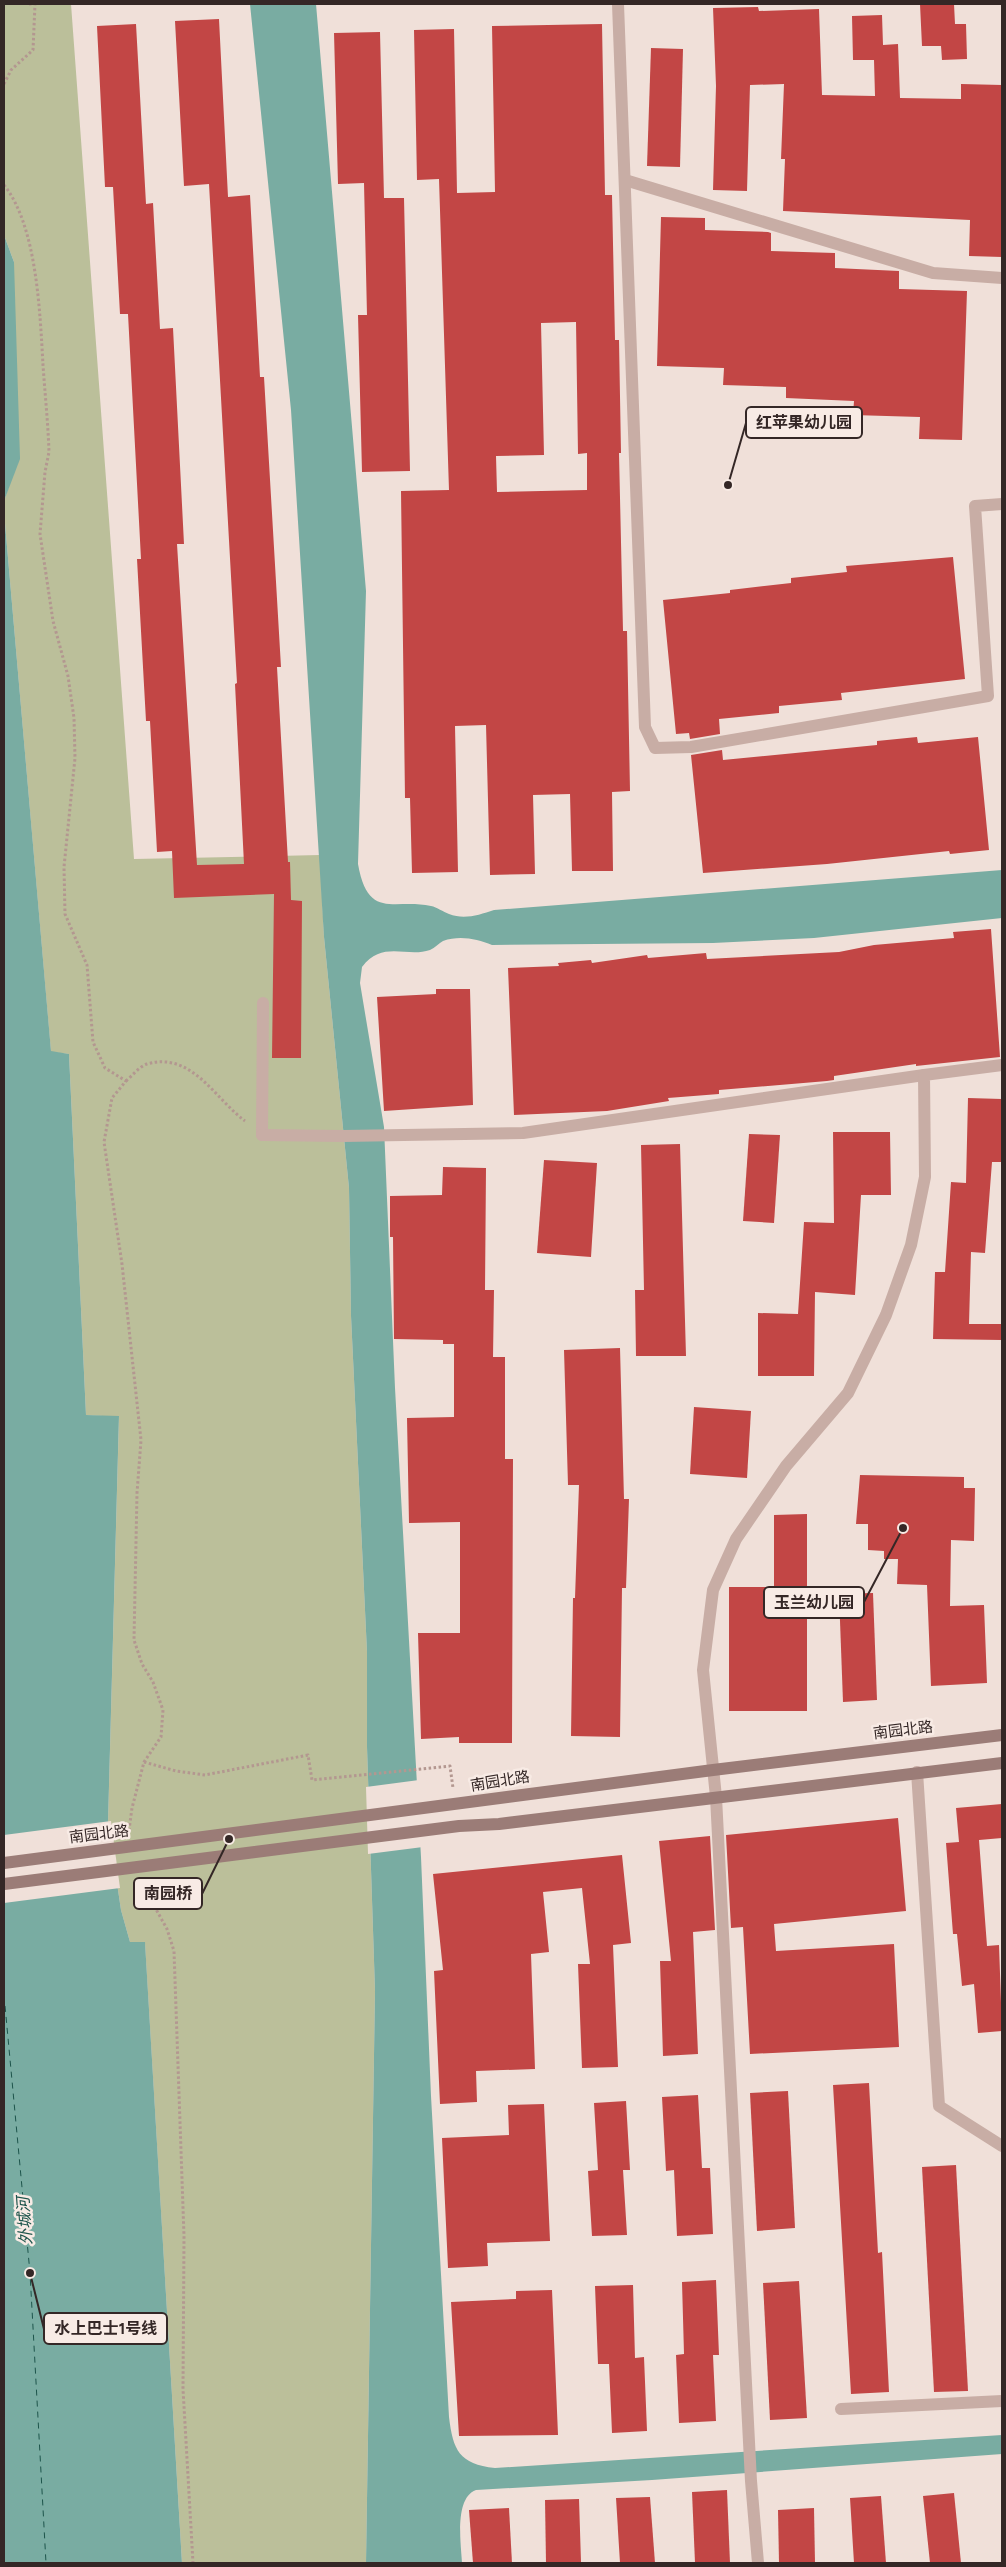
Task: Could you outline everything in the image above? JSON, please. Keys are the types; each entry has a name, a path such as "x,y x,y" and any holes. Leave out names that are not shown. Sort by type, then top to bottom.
{"main road":[{"name":"南园北路","path":"4,1862 456,1805 496,1797 1002,1735"},
{"path":"4,1884 459,1826 499,1824 1002,1763"}],"street":[{"path":"618,4 645,727 655,748 691,747 988,696 975,506 1002,504"},
{"path":"625,180 933,273 1002,278"},
{"path":"262,1003 262,1135 388,1136 523,1133 924,1075 1002,1066"},
{"path":"758,2563 752,2481 716,1797 703,1670 713,1590 736,1539 786,1466 848,1393 886,1315 910,1245 925,1177 924,1075"},
{"path":"917,1772 939,2106 1002,2146"},
{"path":"841,2409 1002,2401"}],"path":[{"path":"4,84 11,70 33,50 35,4 28,4"},
{"path":"4,185 13,197 28,243 41,323 49,452 45,472 40,534 53,621 68,676 74,718 75,758 64,867 65,914 87,965 93,1042 105,1068 126,1081"},
{"path":"129,1832 132,1808 144,1762 161,1737 163,1710 153,1682 142,1664 134,1640 141,1440 122,1264 104,1142 112,1098 126,1081 146,1064 170,1064 190,1070 208,1083 229,1110 262,1135"},
{"path":"144,1762 176,1771 205,1775 308,1755 312,1780 450,1766 454,1791"},
{"path":"142,1882 167,1929 174,1951 184,2236 183,2389 193,2563"}],"green space":[{"path":"4,4 71,4 134,859 320,855 324,937 349,1188 351,1316 367,1652 367,1747 375,1991 366,2563 182,2563 145,1943 130,1942 121,1910 108,1823 119,1417 86,1415 69,1054 51,1052 4,512 4,501 9,486 14,262 4,235"}],"water":[{"path":"250,4 316,4 366,591 358,864 362,882 368,893 376,900 384,903 431,906 455,916 466,917 494,910 1002,870 1002,918 814,938 713,943 492,945 456,938 443,941 430,950 421,952 395,951 378,954 362,967 360,983 384,1127 395,1388 421,1857 431,2096 449,2417 456,2447 466,2459 473,2463 495,2468 1002,2435 1002,2454 652,2480 476,2490 464,2502 460,2522 462,2563 366,2563 375,1991 367,1747 367,1652 351,1316 349,1188 324,937 291,410"},
{"path":"4,235 14,262 20,459 4,501"},
{"name":"外城河","path":"4,512 51,1051 69,1054 86,1415 119,1416 108,1823 121,1910 130,1942 145,1942 182,2563 4,2563"}],"pier":[{"path":"419,1780 423,1847 368,1854 366,1787"},
{"path":"111,1821 120,1888 4,1903 4,1835"}],"building":[{"path":"920,4 954,4 955,24 966,24 967,59 942,60 941,46 922,46"},
{"path":"758,7 759,11 819,9 822,95 875,96 874,60 853,60 852,16 882,15 883,45 898,44 900,98 961,99 961,84 1002,85 1002,257 969,256 970,220 783,211 785,159 781,159 784,84 750,85 747,191 713,190 716,86 713,8"},
{"path":"219,19 228,197 250,195 260,377 264,377 281,667 277,667 288,862 290,862 291,900 302,901 301,1058 272,1058 274,894 174,898 172,851 157,852 150,721 146,721 137,559 141,559 128,314 120,314 113,187 105,187 97,26 136,24 146,204 153,203 160,329 173,328 184,544 177,544 197,865 244,864 235,684 237,683 209,184 184,186 175,21"},
{"path":"602,24 605,195 612,195 615,340 619,340 621,453 619,453 623,631 627,631 630,791 612,792 613,871 572,871 570,794 533,795 535,874 490,875 486,725 455,726 458,872 412,873 410,798 405,798 401,491 449,490 439,179 417,180 414,30 454,29 457,193 495,192 492,26","holes":["576,322 578,454 587,453 587,490 497,492 496,456 544,455 541,323"]},
{"path":"380,32 384,198 404,198 410,471 362,472 358,315 367,315 364,183 338,184 334,33"},
{"path":"651,48 683,49 680,167 647,166"},
{"path":"661,217 705,218 705,230 768,232 771,233 771,251 835,253 835,268 899,271 899,289 967,291 962,440 919,439 920,417 853,415 854,401 786,398 786,387 723,385 724,368 657,366"},
{"path":"953,557 965,679 841,693 842,700 779,706 779,713 719,719 720,734 690,739 689,733 676,734 663,600 730,593 730,590 791,583 791,578 847,572 846,566"},
{"path":"917,737 918,743 978,737 989,850 950,854 949,851 827,864 703,873 691,755 722,750 723,760 877,745 877,741"},
{"path":"991,929 1000,1057 916,1066 916,1064 834,1076 834,1080 827,1081 719,1090 719,1094 668,1098 669,1101 607,1111 514,1115 508,968 559,966 558,963 591,960 592,963 647,955 648,958 706,953 707,959 839,952 874,945 954,938 953,932"},
{"path":"436,989 470,989 473,1105 384,1111 377,997 436,994"},
{"path":"968,1098 1002,1099 1002,1162 992,1162 985,1253 971,1252 969,1324 1002,1324 1002,1340 933,1339 935,1272 945,1272 951,1182 966,1183"},
{"path":"833,1132 890,1132 891,1195 861,1195 855,1295 815,1292 814,1376 758,1376 758,1313 798,1314 804,1222 834,1223"},
{"path":"749,1134 780,1135 774,1223 743,1221"},
{"path":"680,1144 686,1356 636,1356 635,1290 644,1290 641,1145"},
{"path":"544,1160 597,1163 591,1257 537,1253"},
{"path":"443,1167 486,1168 485,1290 494,1290 493,1357 505,1357 505,1459 513,1459 512,1743 459,1743 459,1737 421,1739 418,1633 460,1633 460,1522 409,1523 407,1418 454,1417 454,1344 443,1344 443,1340 394,1339 393,1237 390,1237 390,1196 442,1195"},
{"path":"620,1348 624,1499 629,1499 626,1588 622,1588 620,1737 571,1736 573,1598 575,1598 579,1485 568,1485 564,1350"},
{"path":"694,1407 751,1411 747,1478 690,1474"},
{"path":"860,1475 964,1477 964,1488 975,1488 974,1541 951,1540 950,1606 984,1605 987,1683 931,1686 927,1585 897,1584 898,1559 884,1559 884,1551 868,1550 868,1524 856,1524"},
{"path":"807,1514 807,1711 729,1711 729,1587 774,1587 774,1515"},
{"path":"873,1593 877,1700 843,1702 839,1594"},
{"path":"1002,1804 1002,1838 979,1840 987,1946 999,1945 1002,2031 978,2033 974,1984 962,1986 957,1934 953,1934 946,1843 959,1842 956,1808"},
{"path":"898,1818 906,1911 774,1924 776,1951 894,1944 899,2047 750,2054 743,1927 731,1928 726,1835"},
{"path":"710,1836 715,1930 693,1932 698,2054 663,2056 660,1961 671,1961 659,1841"},
{"path":"622,1855 631,1943 613,1945 618,2067 582,2068 578,1964 590,1964 582,1888 543,1892 549,1952 531,1954 535,2069 476,2071 477,2102 440,2104 434,1971 443,1970 433,1874"},
{"path":"869,2083 878,2253 882,2252 889,2392 851,2394 833,2085"},
{"path":"788,2091 795,2228 757,2231 750,2093"},
{"path":"698,2095 702,2168 710,2168 713,2234 677,2236 674,2170 666,2171 662,2097"},
{"path":"626,2101 630,2170 623,2170 627,2235 592,2236 588,2171 598,2170 594,2103"},
{"path":"544,2104 550,2241 487,2243 488,2266 448,2268 442,2138 509,2135 508,2105"},
{"path":"956,2165 968,2391 934,2392 922,2167"},
{"path":"716,2280 719,2355 713,2355 716,2421 679,2423 676,2355 684,2354 682,2282"},
{"path":"799,2281 807,2418 770,2420 763,2283"},
{"path":"633,2285 635,2358 644,2357 647,2431 612,2433 609,2364 598,2364 595,2286"},
{"path":"552,2290 558,2435 459,2436 451,2302 516,2299 516,2291"},
{"path":"727,2490 730,2563 695,2563 692,2492"},
{"path":"954,2493 961,2563 930,2563 923,2496"},
{"path":"881,2496 886,2563 854,2563 850,2498"},
{"path":"650,2497 655,2563 620,2563 616,2498"},
{"path":"579,2499 581,2563 546,2563 545,2500"},
{"path":"509,2508 512,2563 473,2563 469,2510"},
{"path":"814,2508 815,2563 779,2563 778,2510"}],"ferry route":[{"path":"4,1995 30,2273 46,2563"}],"place":[{"name":"红苹果幼儿园","path":"728,485"},
{"name":"玉兰幼儿园","path":"903,1528"},
{"name":"南园桥","path":"229,1839"},
{"name":"水上巴士1号线","path":"30,2273"}]}
